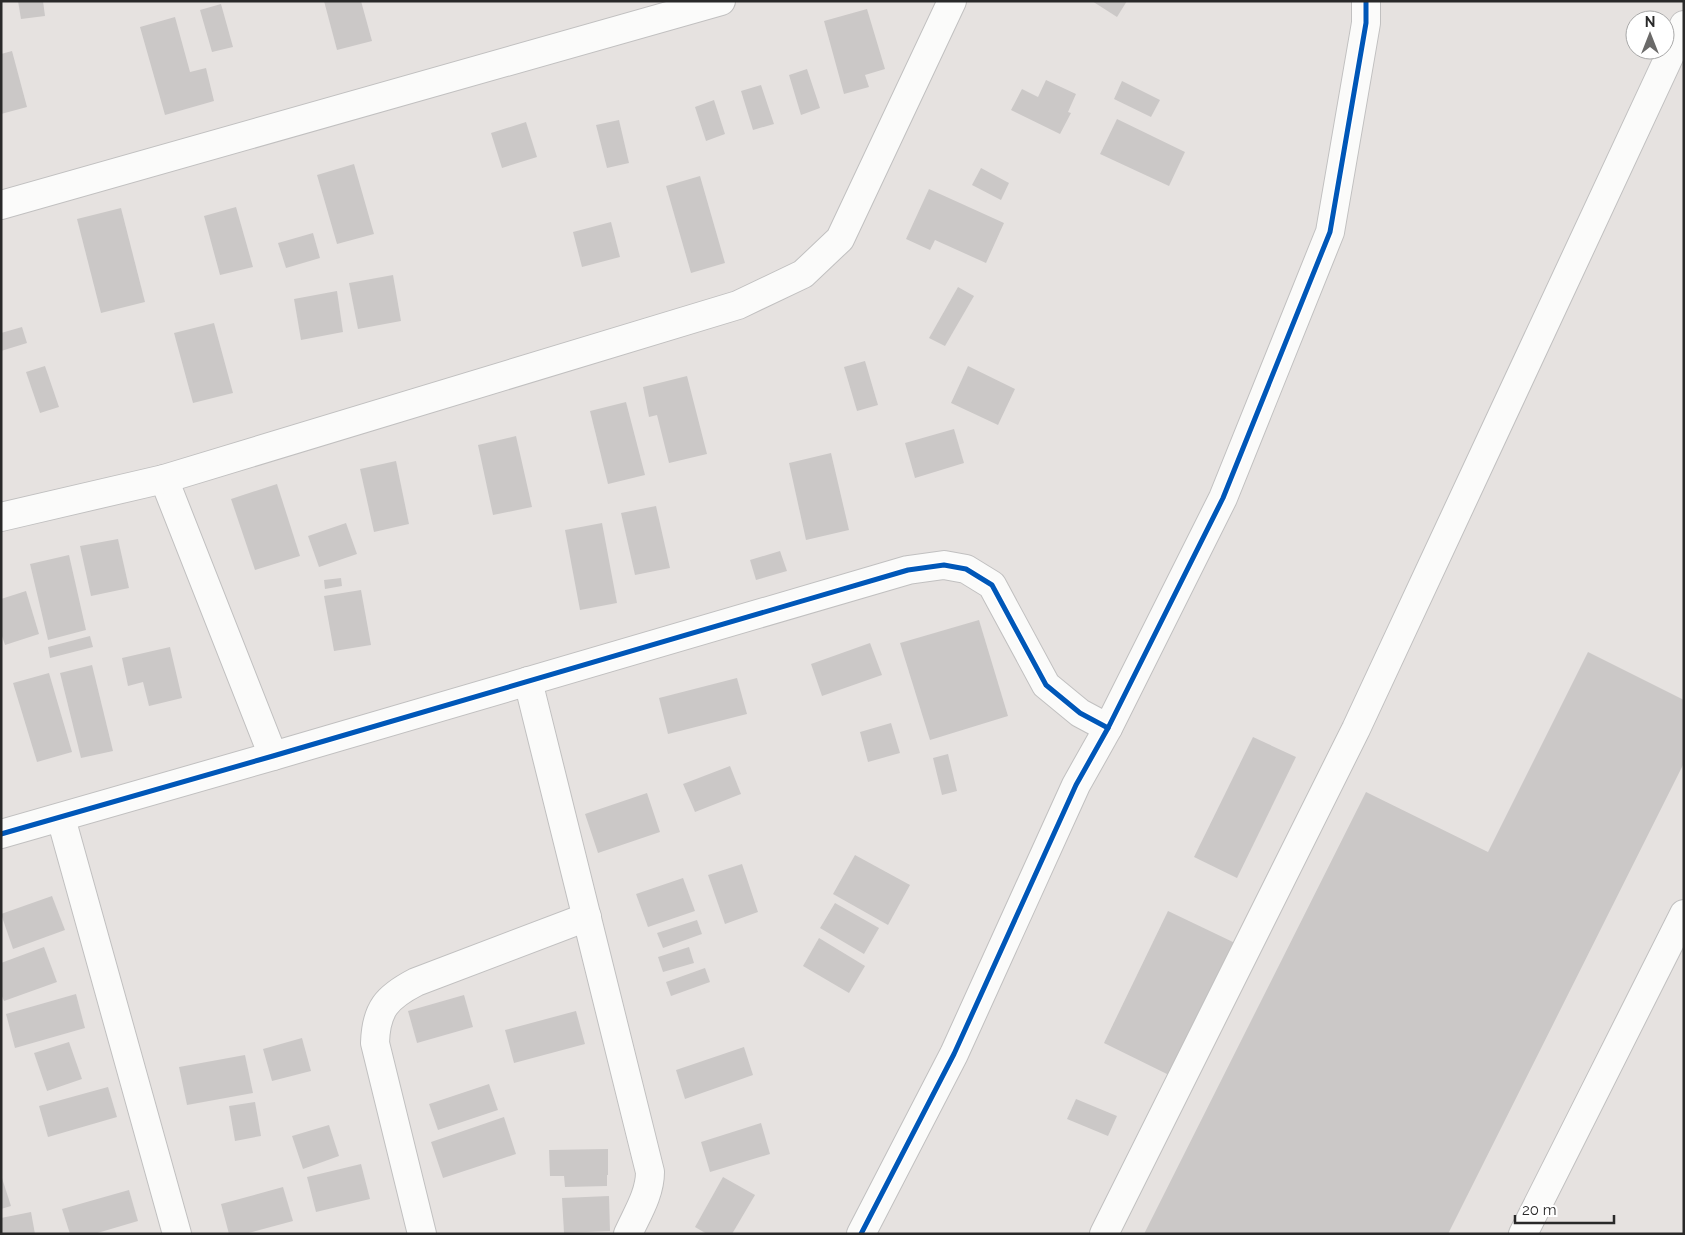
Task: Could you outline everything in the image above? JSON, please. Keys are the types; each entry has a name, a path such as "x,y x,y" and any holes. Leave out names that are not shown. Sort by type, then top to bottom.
{"street":[{"path":"1,205 721,1"},
{"path":"1,517 164,479 738,304 803,274 840,239 952,1"},
{"path":"861,1234 954,1054 1076,785 1108,728 1223,498 1330,232 1366,23 1366,1"},
{"path":"1104,1234 1356,729 1684,25"},
{"path":"164,479 273,756"},
{"path":"1,834 908,570 944,565 966,569 992,585 1046,685 1080,713 1108,728"},
{"path":"528,681 650,1172 650,1183 628,1234"},
{"path":"61,818 177,1234"},
{"path":"1523,1234 1684,914"},
{"path":"422,1234 375,1043 376,1027 383,1008 396,992 416,982 588,917"}],"building":[{"path":"18,1 43,1 45,16 21,19"},
{"path":"324,1 361,1 372,41 337,50"},
{"path":"1092,1 1127,1 1117,17"},
{"path":"221,4 233,47 212,52 200,10"},
{"path":"867,9 885,69 865,75 869,87 844,94 824,21"},
{"path":"175,17 190,72 206,68 214,101 165,115 140,27"},
{"path":"12,51 27,107 1,114 1,54"},
{"path":"807,69 820,108 801,115 789,75"},
{"path":"1046,80 1076,94 1068,112 1071,113 1060,134 1011,110 1022,89 1038,97"},
{"path":"1122,81 1160,100 1151,117 1114,99"},
{"path":"761,85 774,124 753,130 741,91"},
{"path":"714,100 725,134 706,141 695,107"},
{"path":"1117,119 1185,152 1169,186 1100,154"},
{"path":"619,120 629,163 607,168 596,125"},
{"path":"526,122 537,157 502,168 491,133"},
{"path":"354,164 374,234 337,244 317,175"},
{"path":"981,168 1009,183 1001,200 972,185"},
{"path":"700,176 725,263 691,273 666,186"},
{"path":"929,189 1004,223 986,263 935,240 930,250 906,239"},
{"path":"236,207 253,267 220,275 204,216"},
{"path":"121,208 145,302 101,313 77,219"},
{"path":"611,222 620,257 582,267 573,232"},
{"path":"313,233 320,258 286,268 278,243"},
{"path":"393,275 401,321 358,329 349,283"},
{"path":"958,287 974,296 945,346 929,338"},
{"path":"337,291 343,332 301,340 294,299"},
{"path":"214,323 233,393 193,403 174,333"},
{"path":"22,327 27,343 1,351 1,333"},
{"path":"865,361 878,405 857,411 844,367"},
{"path":"45,366 59,407 40,413 26,372"},
{"path":"968,366 1015,389 998,425 951,403"},
{"path":"687,376 707,454 669,463 657,415 649,417 643,387"},
{"path":"626,402 645,475 608,484 590,411"},
{"path":"954,429 964,463 915,478 905,443"},
{"path":"516,436 532,507 493,515 478,445"},
{"path":"831,453 849,530 806,540 789,463"},
{"path":"396,461 409,524 374,532 360,469"},
{"path":"277,484 300,556 255,570 231,499"},
{"path":"656,506 670,568 635,575 621,513"},
{"path":"346,523 357,554 319,567 308,536"},
{"path":"602,523 617,603 580,610 565,530"},
{"path":"118,539 129,588 91,596 80,546"},
{"path":"780,551 787,571 756,580 750,560"},
{"path":"69,555 86,630 48,640 30,564"},
{"path":"341,578 342,586 325,589 324,580"},
{"path":"361,590 371,645 334,651 324,596"},
{"path":"26,591 39,634 5,645 1,633 1,599"},
{"path":"979,620 1008,716 930,740 900,643"},
{"path":"90,636 93,647 50,658 48,647"},
{"path":"870,643 882,675 822,696 811,664"},
{"path":"170,647 182,698 149,706 143,682 128,686 122,658"},
{"path":"1588,652 1684,700 1684,763 1448,1234 1144,1234 1366,792 1488,852"},
{"path":"92,665 113,751 81,758 60,673"},
{"path":"49,673 72,752 37,762 13,683"},
{"path":"737,678 747,714 668,734 659,698"},
{"path":"891,723 900,753 868,762 860,732"},
{"path":"1253,737 1296,757 1237,878 1194,857"},
{"path":"948,754 957,791 942,795 933,758"},
{"path":"730,766 741,794 695,812 683,784"},
{"path":"647,793 660,832 598,853 585,814"},
{"path":"855,855 910,885 888,925 833,894"},
{"path":"742,864 758,912 725,924 708,875"},
{"path":"683,878 695,911 648,927 636,894"},
{"path":"52,896 65,930 13,949 1,914"},
{"path":"835,903 879,928 864,954 820,928"},
{"path":"1168,911 1235,943 1171,1076 1104,1043"},
{"path":"697,920 702,934 663,948 657,933"},
{"path":"819,938 865,966 849,993 803,966"},
{"path":"44,947 57,982 4,1001 1,994 1,963"},
{"path":"689,947 694,963 663,972 658,957"},
{"path":"705,968 710,982 671,996 666,982"},
{"path":"76,994 85,1028 15,1048 6,1014"},
{"path":"464,995 473,1027 417,1043 408,1011"},
{"path":"576,1011 585,1044 514,1063 505,1030"},
{"path":"302,1038 311,1071 272,1081 263,1049"},
{"path":"69,1042 82,1079 47,1091 34,1053"},
{"path":"744,1047 753,1075 685,1099 676,1070"},
{"path":"245,1055 253,1093 187,1105 179,1067"},
{"path":"489,1084 498,1110 438,1130 429,1104"},
{"path":"108,1087 117,1117 48,1137 39,1106"},
{"path":"1076,1099 1117,1116 1108,1136 1067,1119"},
{"path":"255,1102 261,1136 235,1141 229,1106"},
{"path":"504,1117 516,1154 443,1178 431,1142"},
{"path":"761,1123 770,1154 710,1172 701,1142"},
{"path":"329,1125 339,1156 303,1169 292,1136"},
{"path":"608,1149 607,1186 565,1187 564,1176 550,1176 549,1150"},
{"path":"361,1164 370,1199 316,1212 307,1177"},
{"path":"1,1175 11,1206 1,1209"},
{"path":"723,1177 755,1195 732,1234 707,1234 695,1227"},
{"path":"283,1187 293,1221 245,1234 229,1234 221,1204"},
{"path":"129,1190 138,1221 94,1234 70,1234 62,1209"},
{"path":"609,1196 610,1231 564,1233 562,1198"},
{"path":"31,1212 35,1234 1,1234 1,1218"}],"cycle path":[{"path":"861,1234 954,1054 1076,785 1108,728 1223,498 1330,232 1366,23 1366,1"},
{"path":"1,834 908,570 944,565 966,569 992,585 1046,685 1080,713 1108,728"}]}
